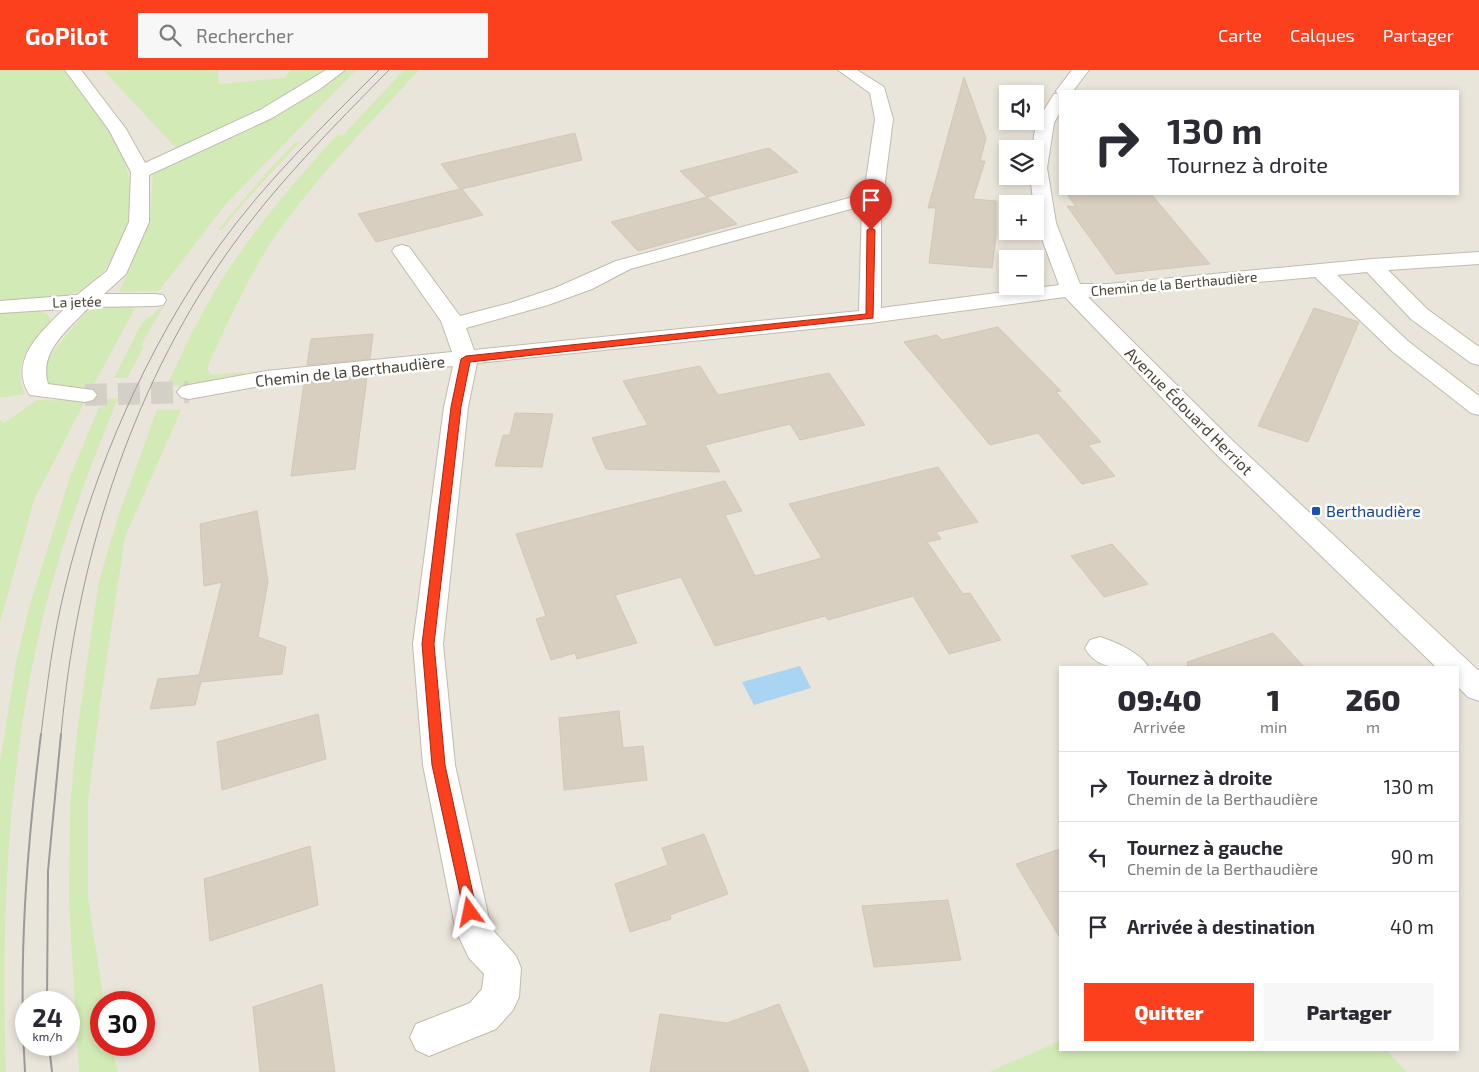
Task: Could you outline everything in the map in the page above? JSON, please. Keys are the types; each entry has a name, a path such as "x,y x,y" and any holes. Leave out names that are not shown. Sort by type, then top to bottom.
{"street":[{"path":"73,70 117,129 140,172 139,222 116,274 83,301 40,347 33,372 38,390 85,395"},
{"path":"140,172 196,148 298,98 337,70"},
{"path":"846,70 878,91 884,119 871,213 870,316"},
{"path":"1065,90 1081,70"},
{"name":"Avenue Édouard Herriot","path":"1059,100 1046,123 1038,168 1046,223 1072,292 1095,318 1226,449 1449,666"},
{"path":"453,324 481,318 595,281 623,265 873,197"},
{"path":"402,251 453,324 466,359 456,407 428,644 439,765 474,930 482,946 503,968 500,997 483,1016 429,1037"},
{"name":"Chemin de la Berthaudière","path":"189,392 266,378 466,359 870,316 1054,291 1072,292 1372,265 1479,258"},
{"path":"1372,265 1419,314 1479,358"},
{"path":"1322,271 1401,346 1479,408"},
{"name":"La jetée","path":"0,306 83,301 155,300"},
{"path":"1100,648 1131,666"},
{"name":"Avenue Édouard Herriot","path":"1459,674 1479,689"}],"shaded area":[{"path":"0,70 1479,70 1479,1072 0,1072"}],"green space":[{"path":"0,70 63,70 105,122 116,140 128,174 130,210 124,233 113,257 98,278 89,286 60,297 0,301"},
{"path":"103,70 218,70 219,84 284,78 290,70 325,70 321,73 356,70 225,205 159,291 119,292 131,266 150,214 153,173 287,106 202,141 176,148"},
{"path":"404,70 419,70 301,201 275,237 243,292 207,368 211,375 244,372 250,375 193,385 167,386 221,281 261,224 337,135 342,136"},
{"path":"296,142 300,142 246,200 222,230 218,230 267,172"},
{"path":"113,305 135,308 93,386 67,389 44,383 42,365 86,312"},
{"path":"164,305 141,345 144,346 127,378 114,378 142,323"},
{"path":"37,310 48,315 51,322 36,338 25,355 20,373 25,394 0,398 0,312"},
{"path":"118,398 85,483 56,569 40,629 28,691 11,818 5,946 4,1010 6,1072 0,1072 0,762 16,663 29,608 70,477 99,407 102,407 105,399"},
{"path":"37,400 85,401 34,500 0,622 0,420 4,423"},
{"path":"157,410 181,410 125,537 100,704 88,801 88,898 102,991 90,991 90,1056 114,1056 118,1072 79,1072 80,991 74,991 69,902 70,808 77,732 99,581 118,517"},
{"path":"1059,1041 1059,1051 1387,1051 1407,1072 989,1072"}],"water":[{"path":"800,666 811,688 754,705 742,682"}],"building":[{"path":"964,77 986,138 980,161 985,161 973,199 996,201 996,236 992,268 929,263 936,208 928,208"},
{"path":"575,133 582,160 462,189 483,215 376,242 358,214 460,189 441,164"},
{"path":"769,148 798,172 707,197 680,171"},
{"path":"1068,195 1152,195 1210,264 1116,274 1067,206 1076,207"},
{"path":"707,197 737,224 638,251 611,222"},
{"path":"1314,308 1359,322 1308,442 1258,426"},
{"path":"998,327 1061,391 1056,392 1101,442 1088,445 1115,476 1082,484 1038,433 990,445 904,342 937,335 942,340"},
{"path":"373,334 370,359 307,365 311,339"},
{"path":"700,366 718,395 829,373 865,425 800,440 790,424 705,445 720,472 606,469 592,438 648,425 623,381"},
{"path":"367,377 355,469 291,476 304,383"},
{"path":"515,413 553,414 542,467 495,466 503,435 510,435"},
{"path":"938,467 978,522 936,532 941,539 927,542 963,594 970,593 1001,640 949,654 913,596 828,620 825,616 715,646 681,577 615,595 637,643 577,659 575,653 551,660 536,619 546,616 516,534 725,481 742,511 725,515 755,576 822,558 789,504"},
{"path":"257,511 268,582 258,637 286,647 282,674 201,682 195,705 150,709 158,679 199,675 222,582 204,586 200,524"},
{"path":"1112,544 1148,584 1104,597 1071,556"},
{"path":"1273,633 1303,666 1188,666 1187,662"},
{"path":"619,711 623,748 643,746 647,780 564,790 559,718"},
{"path":"318,714 326,759 222,790 217,742"},
{"path":"704,834 728,894 670,915 671,919 630,932 615,884 668,865 662,848"},
{"path":"310,846 318,905 210,941 204,879"},
{"path":"1059,849 1059,936 1016,864"},
{"path":"948,900 961,960 874,967 862,906"},
{"path":"322,984 335,1072 260,1072 253,1007"},
{"path":"779,1004 809,1072 650,1072 660,1014 727,1023"}],"tunnel":[{"path":"85,395 189,392"}],"tram line":[{"path":"41,735 57,624 77,543 107,454 146,367 193,285 237,222 295,155 379,70"},
{"path":"61,735 68,671 79,608 94,545 113,483 135,423 161,364 192,307 245,228 304,158 389,70"},
{"path":"25,1072 23,945 28,861 41,734"},
{"path":"47,991 48,871 61,734"},
{"path":"50,1056 52,1072"}],"place":[{"name":"Berthaudière","path":"1316,511"}],"route":[{"path":"470,912 439,765 428,644 456,407 466,359 870,316 871,230"}]}
